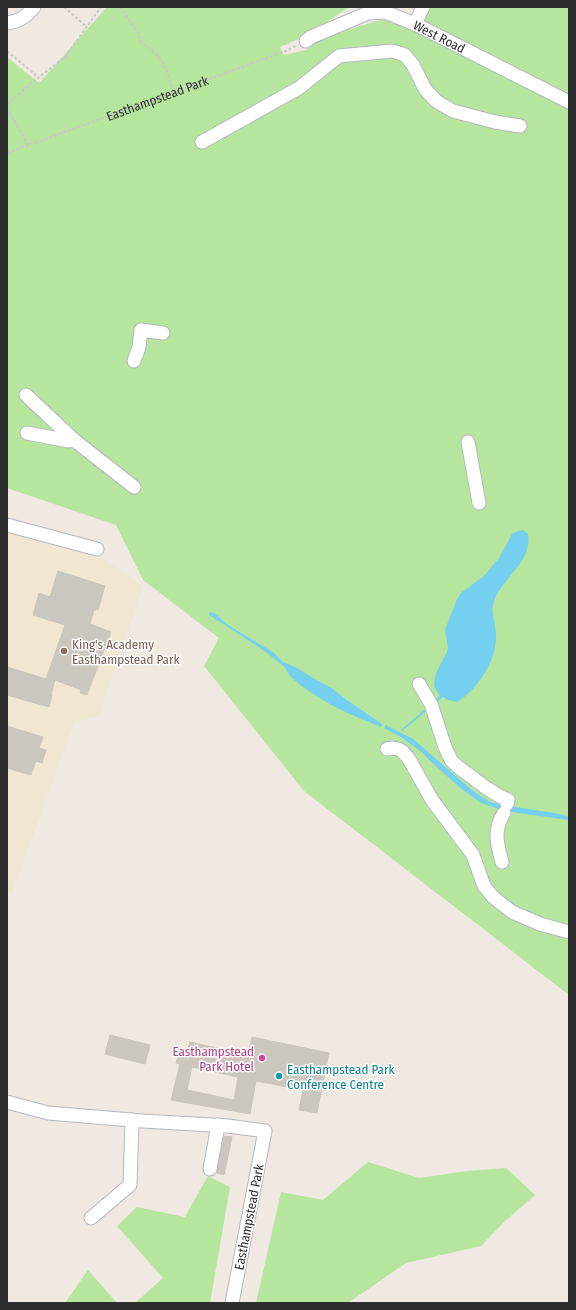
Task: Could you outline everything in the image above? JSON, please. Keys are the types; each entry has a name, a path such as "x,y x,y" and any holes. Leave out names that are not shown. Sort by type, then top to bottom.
{"street":[{"path":"7,23 13,23 26,16 34,7"},
{"path":"414,24 422,7"},
{"name":"West Road","path":"306,42 311,37 368,13 385,12 414,24 569,102"},
{"path":"202,142 299,88 339,56 392,51 405,54 413,65 425,89 436,101 447,108 495,122 520,126"},
{"path":"134,361 139,347 136,328 163,333"},
{"path":"26,395 74,440 134,487"},
{"path":"28,433 69,441 74,440"},
{"path":"468,442 480,504"},
{"path":"7,525 97,550"},
{"path":"419,684 432,704 444,747 451,760 485,787 508,800 499,820 496,832 496,842 502,862"},
{"path":"387,749 398,749 409,759 432,800 473,855 484,886 493,897 512,912 540,924 569,932"},
{"path":"7,1102 48,1113 218,1125 210,1169"},
{"path":"91,1218 130,1185 132,1120"},
{"name":"Easthampstead Park","path":"218,1125 266,1131 232,1303"}],"path":[{"path":"64,7 87,27"},
{"path":"28,145 7,106 38,77 65,57 101,7"},
{"path":"120,7 139,34 140,41 161,58 174,92"},
{"name":"Easthampstead Park","path":"7,153 306,42"},
{"path":"7,51 38,77"}],"shaded area":[{"name":"King's Academy Easthampstead Park","path":"7,532 100,557 143,586 98,716 74,722 12,893 7,891"}],"green space":[{"path":"107,7 349,7 306,36 280,47 284,55 306,50 320,38 387,18 569,107 569,995 304,791 204,666 219,638 143,580 116,525 7,488 7,57 39,83"},
{"path":"428,7 569,7 569,97 420,23"},
{"path":"368,1162 419,1178 467,1171 506,1168 535,1195 504,1222 481,1246 406,1263 348,1303 256,1303 281,1192 323,1200"},
{"path":"208,1176 230,1187 210,1303 135,1303 163,1278 117,1226 137,1207 185,1217"},
{"path":"88,1270 117,1303 65,1303"}],"water":[{"path":"523,530 528,534 527,551 518,567 500,589 494,602 492,612 496,629 495,645 490,664 485,673 472,690 457,702 443,697 402,731 401,730 440,696 436,691 434,684 438,669 447,652 448,648 445,630 457,599 461,593 484,576 499,558 512,534"},
{"path":"210,612 214,613 228,625 274,653 283,662 297,668 333,689 382,724 381,727 341,710 300,685 288,674 282,665 255,645 209,615"},
{"path":"386,725 413,739 473,791 490,802 560,814 569,817 569,820 505,811 481,803 459,787 423,753 401,737 384,728"}],"building":[{"path":"58,571 105,586 98,610 94,610 90,624 111,632 87,695 80,693 81,690 55,680 49,707 7,695 7,667 46,679 65,625 33,615 39,593 50,597"},
{"path":"7,726 43,737 39,748 46,750 42,763 36,761 31,775 7,768"},
{"path":"110,1035 150,1045 145,1064 105,1054"},
{"name":"Easthampstead Park Conference Centre","path":"252,1037 329,1053 317,1113 299,1110 303,1090 256,1081 250,1114 171,1100 180,1064 176,1063 180,1049 187,1051 190,1042 248,1055","holes":["192,1067 238,1077 234,1100 187,1090"]},
{"path":"224,1136 232,1137 224,1175 217,1173"}],"place":[{"name":"King's Academy Easthampstead Park","path":"64,651"},
{"name":"Easthampstead Park Hotel","path":"262,1058"},
{"name":"Easthampstead Park Conference Centre","path":"279,1076"}]}
